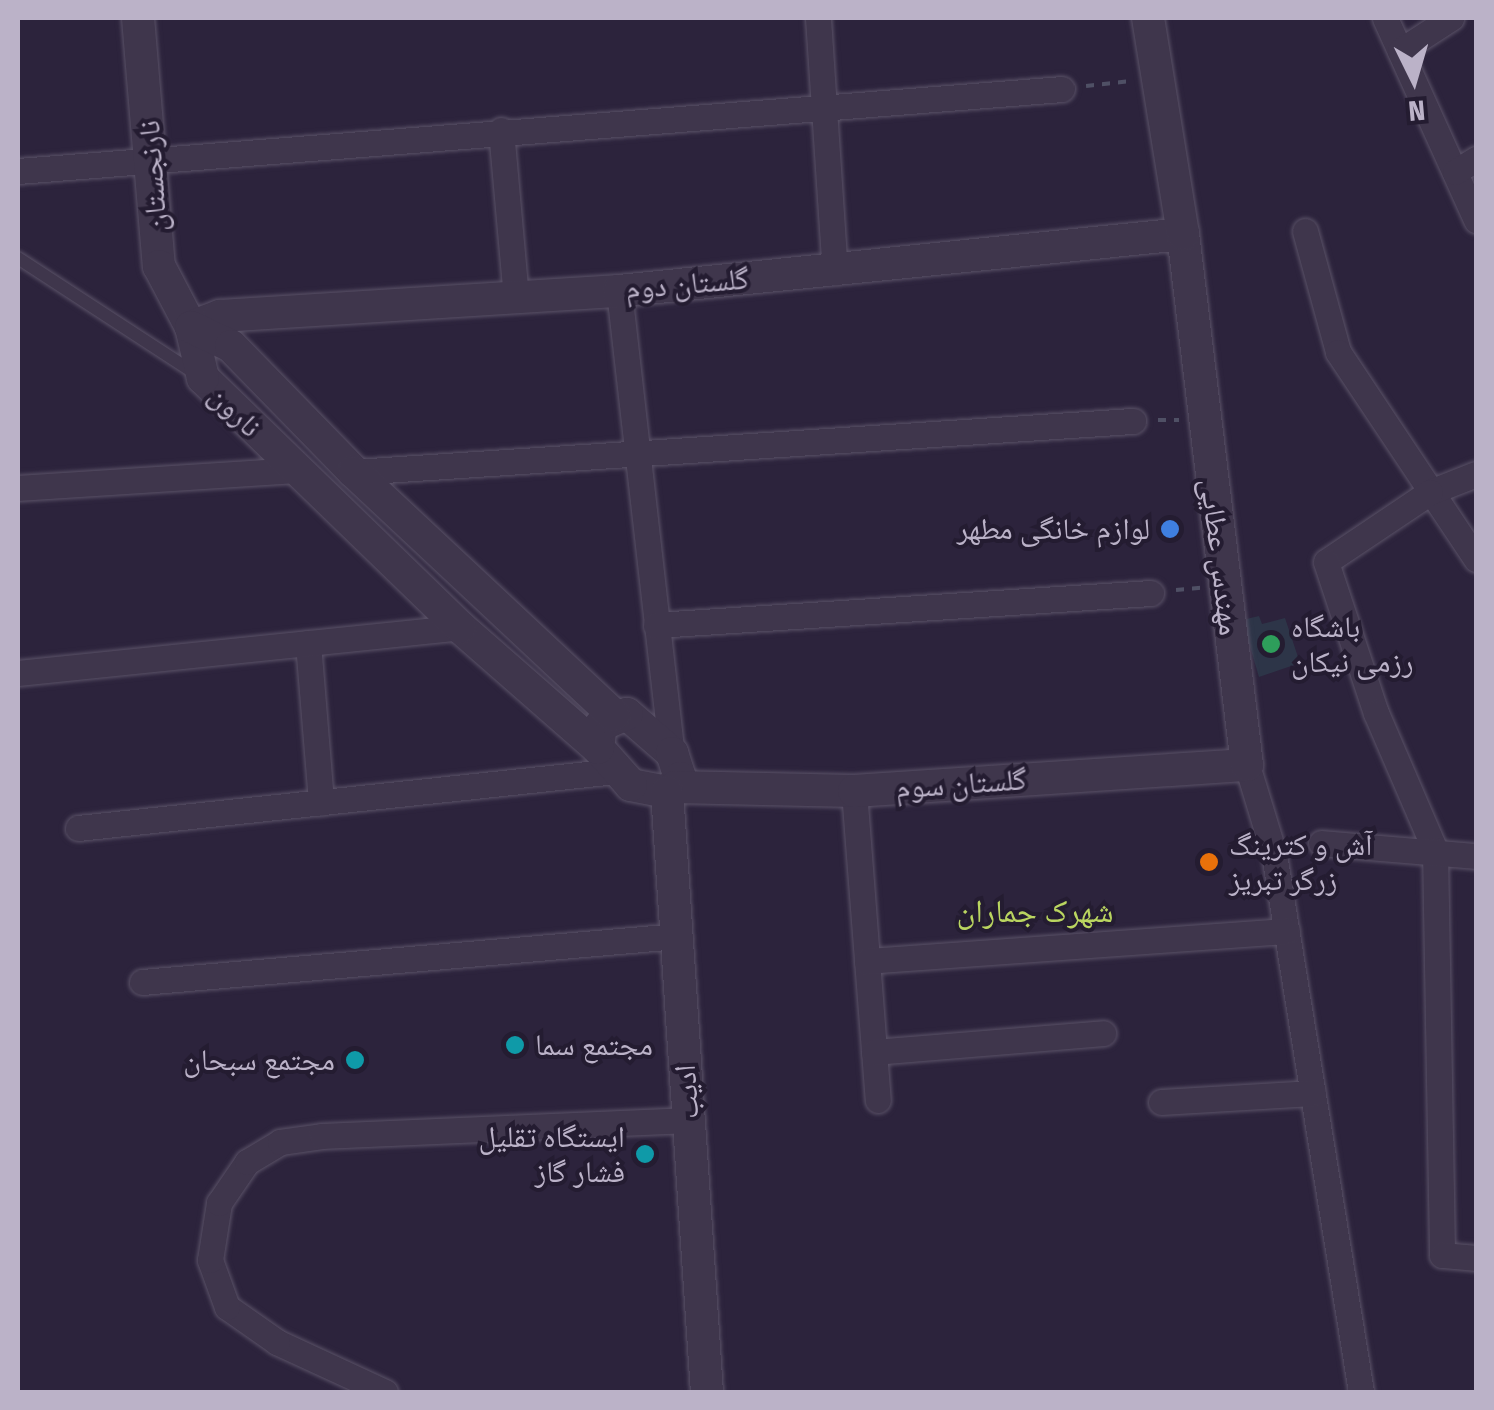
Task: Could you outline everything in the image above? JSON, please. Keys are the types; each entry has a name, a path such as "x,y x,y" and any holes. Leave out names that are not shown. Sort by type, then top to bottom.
{"street":[{"name":"نارنجستان","path":"138,18 159,266 191,326"},
{"path":"818,18 836,272"},
{"name":"مهندس عطایی","path":"1148,18 1183,234 1222,586 1247,765 1274,854 1361,1392"},
{"path":"1386,18 1400,51 1466,166 1476,220"},
{"path":"1400,51 1450,18"},
{"path":"18,171 153,165 823,103 1062,89"},
{"path":"501,130 516,298"},
{"path":"1305,230 1338,352 1476,559"},
{"name":"گلستان دوم","path":"191,326 220,316 619,291 1183,234"},
{"path":"619,291 641,456 672,752"},
{"name":"نارون","path":"191,326 203,378 460,627 607,760"},
{"name":"نارون","path":"191,326 232,346 354,472 614,715 636,718 672,752"},
{"path":"354,472 1133,421"},
{"path":"18,488 295,470"},
{"path":"1476,474 1430,492 1326,562 1376,713 1435,850 1442,1254 1476,1258"},
{"path":"656,625 1151,593"},
{"path":"18,673 460,627"},
{"path":"308,643 321,802"},
{"path":"78,828 321,802 607,760 601,725 614,715"},
{"name":"ادیب","path":"672,752 679,768 671,790 677,936 707,1392"},
{"name":"گلستان سوم","path":"607,760 643,791 854,791 1247,765"},
{"path":"854,791 878,1100"},
{"path":"1320,843 1476,856"},
{"path":"867,962 1287,931"},
{"path":"142,982 677,936"},
{"path":"874,1052 1103,1034"},
{"path":"1161,1102 1313,1093"},
{"path":"385,1392 278,1342 227,1307 210,1260 219,1203 246,1162 280,1142 689,1120"}],"lane":[{"path":"18,258 203,378"}],"path":[{"path":"1062,89 1158,79"},
{"path":"1133,421 1202,419"},
{"path":"1151,593 1222,586"}],"shaded area":[{"name":"باشگاه رزمی نیکان","path":"1259,616 1262,624 1285,618 1300,663 1259,677 1242,620"}],"place":[{"name":"لوازم خانگی مطهر","path":"1170,529"},
{"name":"باشگاه رزمی نیکان","path":"1271,644"},
{"name":"آش و کترینگ زرگر تبریز","path":"1209,862"},
{"name":"مجتمع سما","path":"515,1045"},
{"name":"مجتمع سبحان","path":"355,1060"},
{"name":"ایستگاه تقلیل فشار گاز","path":"645,1154"}],"district":[{"name":"شهرک جماران","path":"1035,911"}]}
